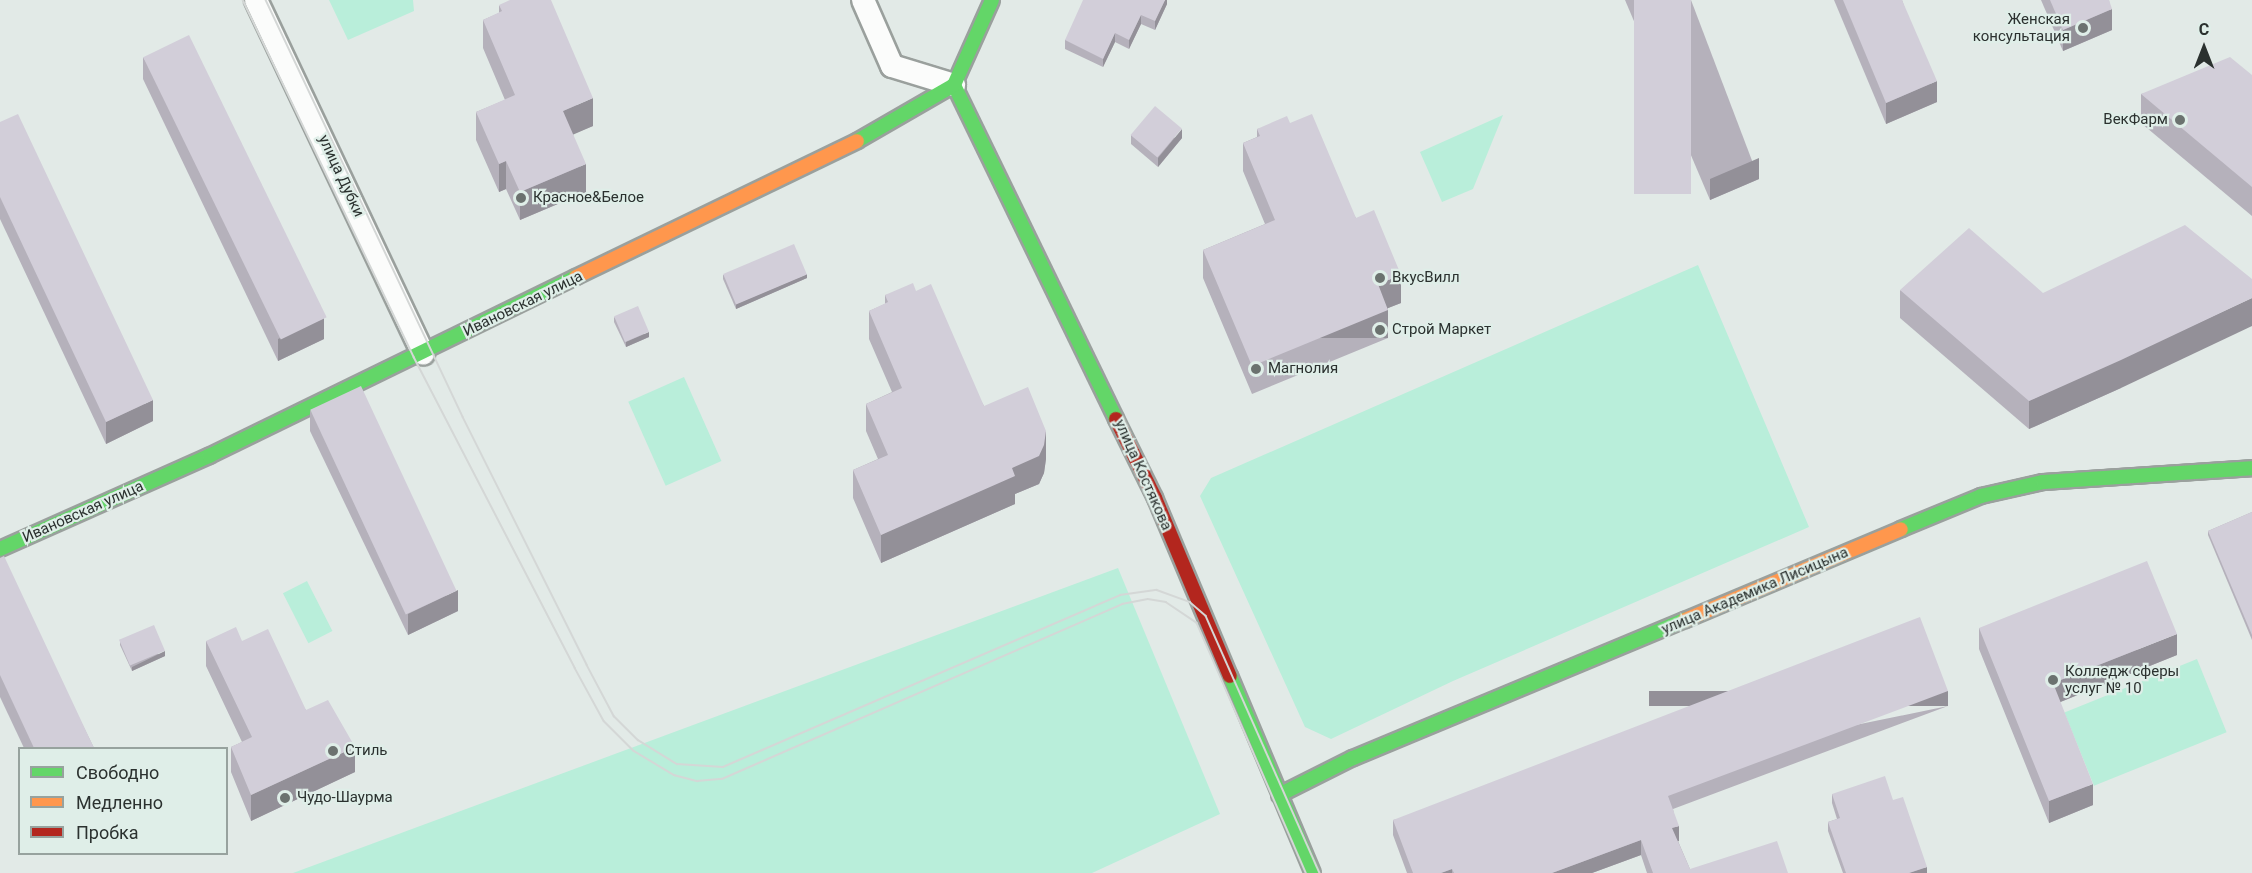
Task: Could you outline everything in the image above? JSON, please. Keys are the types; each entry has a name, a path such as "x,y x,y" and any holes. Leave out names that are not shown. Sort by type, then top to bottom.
{"street":[{"name":"улица Дубки","path":"256,0 423,353"},
{"path":"863,0 892,66 954,85 992,0"},
{"name":"Ивановская улица","path":"0,549 186,466 423,353 893,123 954,85"},
{"name":"улица Костякова","path":"954,85 1155,498 1313,873"},
{"name":"улица Академика Лисицына","path":"1279,795 1353,758 1981,496 2043,482 2252,468"}],"green space":[{"path":"329,0 413,0 414,11 348,40"},
{"path":"1503,115 1473,189 1442,202 1420,152"},
{"path":"1698,265 1809,527 1453,681 1331,739 1305,727 1200,496 1211,478"},
{"path":"684,377 721,461 666,486 628,402"},
{"path":"1118,568 1220,814 1092,873 293,873"},
{"path":"307,581 332,631 308,643 283,593"},
{"path":"2197,659 2227,732 2094,786 2064,713"}],"building":[{"path":"510,0 551,0 593,98 563,111 586,164 520,192 506,161 499,164 476,112 515,95 483,20 502,11 499,5"},
{"path":"1083,0 1165,0 1155,21 1141,15 1129,40 1115,33 1103,59 1065,40"},
{"path":"1634,0 1691,0 1691,194 1634,194"},
{"path":"1843,0 1902,0 1937,81 1886,103"},
{"path":"2050,0 2109,0 2112,9 2063,30"},
{"path":"189,35 327,317 281,340 143,57"},
{"path":"2230,57 2252,75 2252,187 2141,94"},
{"path":"1155,106 1182,128 1157,158 1131,135"},
{"path":"18,114 153,400 106,422 0,197 0,122"},
{"path":"1312,114 1356,218 1374,210 1401,275 1378,284 1388,310 1252,366 1203,250 1275,220 1243,143 1260,136 1257,129 1287,116 1290,123"},
{"path":"2185,225 2252,279 2252,298 2029,401 1900,290 1969,228 2043,293"},
{"path":"794,244 807,274 736,304 723,274"},
{"path":"913,283 916,291 931,284 984,406 1028,387 1046,431 1044,445 1039,456 1012,468 1015,476 881,535 853,470 888,455 866,404 902,388 869,311 888,302 885,295"},
{"path":"638,306 649,332 625,342 614,316"},
{"path":"361,386 457,591 406,614 310,410"},
{"path":"2252,512 2252,635 2208,531"},
{"path":"4,556 94,747 34,747 0,675 0,558"},
{"name":"Колледж сферы услуг № 10","path":"2147,561 2177,634 2053,683 2093,784 2049,801 1979,628"},
{"path":"1920,617 1948,691 1668,796 1679,826 1672,828 1690,869 1777,841 1788,873 1653,873 1641,840 1552,873 1454,873 1452,869 1441,873 1413,873 1393,820"},
{"path":"154,625 165,651 130,666 119,640"},
{"path":"236,627 242,641 268,629 306,710 328,700 355,747 251,795 231,747 252,737 206,641"},
{"path":"1885,776 1893,800 1903,797 1927,867 1909,873 1846,873 1828,822 1840,818 1832,794"}],"tram line":[{"path":"243,0 414,357 575,668 604,721 634,751 674,775 697,781 722,779 1122,604 1148,599 1166,602 1197,623 1306,873"},
{"path":"266,0 463,417 587,665 614,716 638,740 677,764 723,767 1120,595 1157,590 1190,602 1206,616 1320,873"}],"traffic: fast":[{"path":"857,141 954,85 992,0"},
{"path":"954,85 1116,419"},
{"path":"0,549 209,456 576,277"},
{"path":"1901,529 1981,496 2043,482 2252,468"},
{"path":"1279,795 1353,758 1685,620"},
{"path":"1230,676 1313,873"}],"traffic: slow":[{"path":"576,277 857,141"},
{"path":"1685,620 1901,529"}],"traffic: jam":[{"path":"1116,419 1155,498 1230,676"}],"place":[{"name":"Женская консультация","path":"2083,28"},
{"name":"ВекФарм","path":"2180,120"},
{"name":"Красное&Белое","path":"521,198"},
{"name":"ВкусВилл","path":"1380,278"},
{"name":"Строй Маркет","path":"1380,330"},
{"name":"Магнолия","path":"1256,369"},
{"name":"Колледж сферы услуг № 10","path":"2053,680"},
{"name":"Стиль","path":"333,751"},
{"name":"Чудо-Шаурма","path":"285,798"}]}
